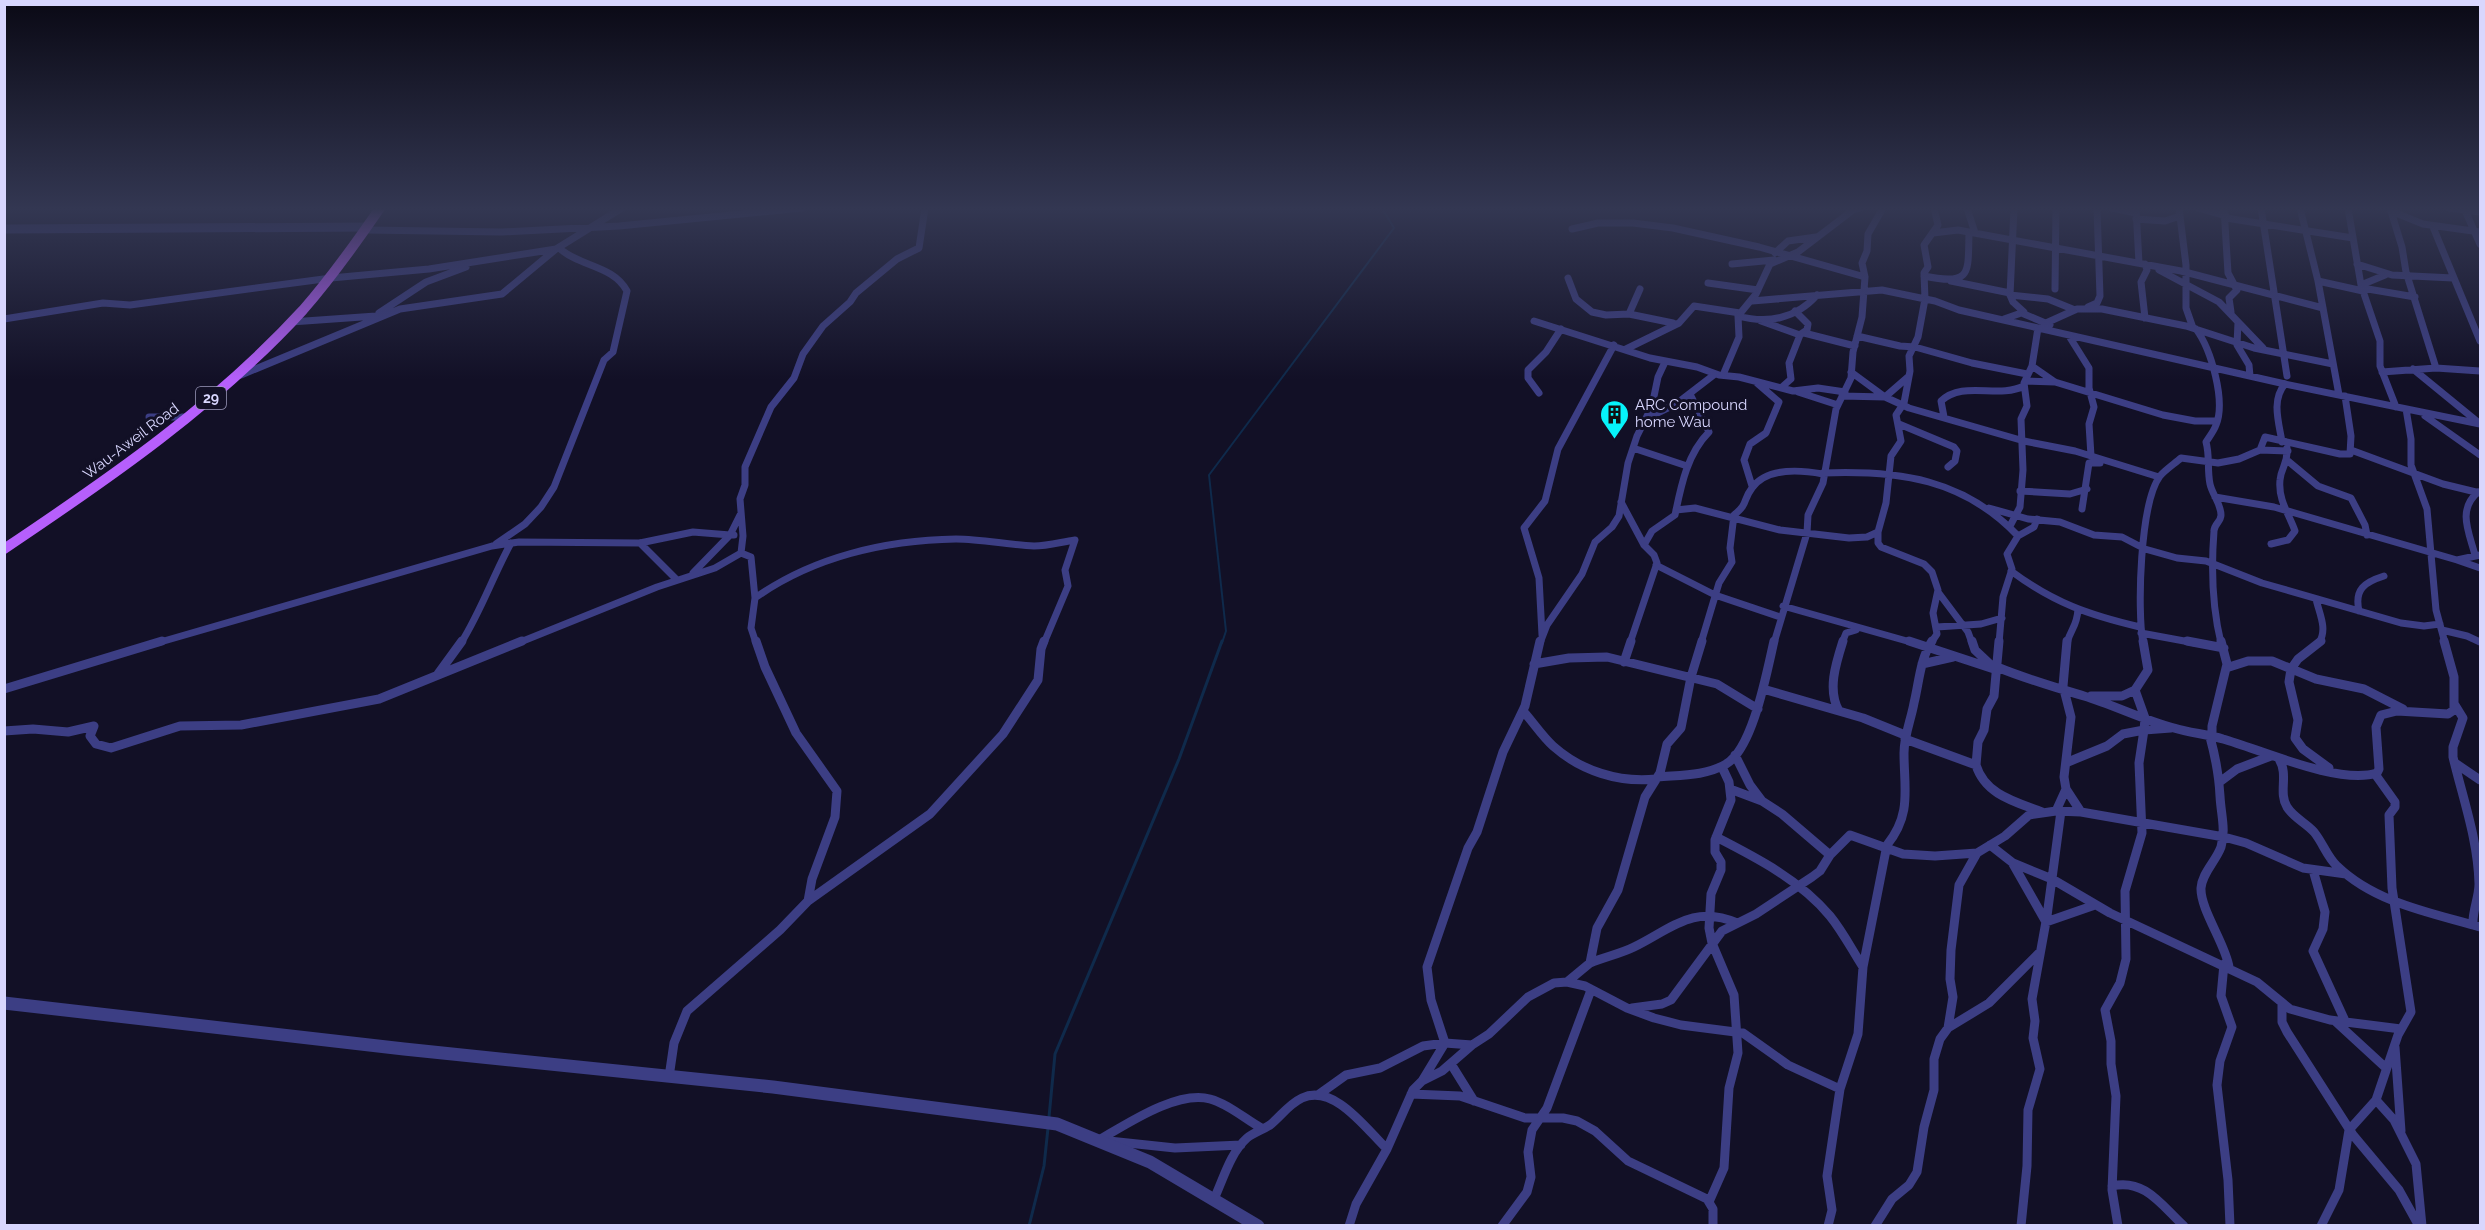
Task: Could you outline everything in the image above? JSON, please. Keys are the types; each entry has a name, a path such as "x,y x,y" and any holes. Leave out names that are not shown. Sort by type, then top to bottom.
{"main road":[{"name":"Wau-Aweil Road","path":"4,549 117,472 187,417 234,377 291,322 340,265"}],"street":[{"path":"4,319 103,303 130,305 331,278 453,265"},
{"path":"291,322 375,317 398,299 426,282 472,265"},
{"path":"234,377 375,317 412,306 502,294 537,265"},
{"path":"492,546 525,524 541,507 554,487 604,360 613,352 627,291 624,282 614,274 588,265"},
{"path":"741,553 743,536 740,515 745,467 749,454 759,439 771,406 794,378 803,354 823,327 864,285 890,265"},
{"path":"1647,418 1668,409 1719,374 1739,337 1739,314 1752,301 1768,265"},
{"path":"1822,265 1865,277"},
{"path":"1523,711 1550,744 1572,760 1623,778 1639,780 1685,776 1722,767 1735,755 1755,719 1783,606 1807,533 1808,515 1823,483 1823,473 1838,405 1851,372 1862,317 1865,291 1862,265"},
{"path":"1929,265 1924,276 1925,299 1915,346 1909,356 1909,376 1903,405 1896,415 1901,441 1891,456 1886,503 1878,532 1878,543 1881,547 1929,568 1938,592 1963,626 1975,650 1997,669"},
{"path":"1949,281 1960,279 1967,271 1968,265"},
{"path":"2012,265 2010,294 2013,302 2023,310 2024,314"},
{"path":"2055,265 2055,288"},
{"path":"2086,308 2100,299 2098,265"},
{"path":"2145,265 2147,270 2141,285 2145,318"},
{"path":"2148,265 2215,299 2250,337 2266,350"},
{"path":"2152,265 2276,294 2297,303 2323,308"},
{"path":"2186,265 2186,308 2215,368 2218,403 2217,421 2213,433 2206,440 2210,464 2209,480 2221,516 2214,526 2214,614 2224,648 2226,668 2211,737 2221,781 2220,797 2225,822 2224,837 2217,859 2200,886 2217,936 2227,954 2221,996 2232,1027 2220,1060 2217,1085 2228,1180 2230,1226"},
{"path":"2227,265 2228,273 2237,291 2229,298 2231,314"},
{"path":"2271,265 2285,354 2286,380 2278,392 2277,410 2288,461 2280,479 2282,504 2294,526 2294,534 2284,542 2271,544"},
{"path":"2260,450 2265,437 2285,445 2343,455 2350,454 2342,396 2333,364 2313,265"},
{"path":"2357,265 2362,288 2380,341 2382,372 2396,407"},
{"path":"2360,265 2390,274 2453,278"},
{"path":"2406,265 2428,339 2429,351 2436,368"},
{"path":"2448,265 2481,341"},
{"path":"2362,288 2373,278 2390,274"},
{"path":"1924,276 2010,294 2048,299 2075,310"},
{"path":"1568,278 1574,296 1588,310 1606,315 1629,314 1678,324"},
{"path":"2318,281 2415,297"},
{"path":"1708,282 1758,290"},
{"path":"1629,314 1640,289"},
{"path":"1752,301 1882,290 2069,336 2250,376 2286,380 2342,396 2481,424"},
{"path":"1761,321 1779,320 1817,295"},
{"path":"1626,349 1678,324 1694,306 1739,314 1855,346"},
{"path":"2046,323 2075,310 2086,308 2195,328 2237,343 2333,364"},
{"path":"1782,387 1791,379 1789,363 1802,333 1808,328 1808,324 1795,311"},
{"path":"2000,319 2024,314 2079,338"},
{"path":"2470,318 2481,316"},
{"path":"1534,321 1665,362 1688,365 1757,383 1782,387 1838,405"},
{"path":"2238,322 2237,343 2249,365 2250,376"},
{"path":"1944,417 1941,401 1946,395 1984,390 2013,391 2025,380 2032,366 2038,328"},
{"path":"1539,393 1528,378 1528,370 1546,352 1561,329"},
{"path":"1857,336 1900,346 1915,346 2025,380 2055,382 2169,416 2195,421 2217,421"},
{"path":"2069,336 2088,364 2090,392 2094,407 2089,424 2091,456"},
{"path":"1542,635 1539,576 1527,545 1524,528 1545,503 1558,449 1614,345"},
{"path":"1349,1226 1356,1204 1386,1149 1411,1094 1422,1081 1445,1043 1427,984 1427,963 1468,848 1477,832 1503,752 1523,711 1532,686 1534,664 1542,635 1552,616 1582,574 1595,542 1617,520 1633,448 1652,406 1657,381 1665,362"},
{"path":"2032,366 2055,382"},
{"path":"2382,372 2436,368 2481,371"},
{"path":"2413,369 2481,424"},
{"path":"1851,372 1885,397 1903,405 2021,440 2091,456 2159,477"},
{"path":"1793,391 1818,388 1844,394 1885,397 1909,376"},
{"path":"2010,526 2020,507 2023,470 2021,419 2027,406 2025,380"},
{"path":"1752,486 1744,460 1749,444 1767,433 1779,402 1757,383"},
{"path":"1644,545 1652,531 1668,522 1676,510 1679,484 1701,440 1709,430 1690,394"},
{"path":"1783,606 1928,647 2030,681 2084,696 2173,728 2211,737 2275,758 2354,776 2375,774 2380,768 2376,740 2379,717 2387,711 2448,714 2453,712 2455,705 2454,677 2436,610 2427,509 2413,472 2406,410"},
{"path":"2416,412 2444,427 2481,455"},
{"path":"149,417 187,417"},
{"path":"1899,424 1954,447 1957,451 1956,458 1948,467"},
{"path":"2084,696 2122,696 2135,690 2148,672 2141,630 2139,585 2145,549 2146,515 2159,477 2181,458 2210,464 2285,445"},
{"path":"1633,448 1687,466"},
{"path":"2351,450 2443,484 2479,492"},
{"path":"2288,461 2318,486 2351,498 2365,525 2367,535"},
{"path":"2082,509 2090,462 2119,465"},
{"path":"1590,963 1597,928 1616,897 1645,797 1657,778 1667,744 1679,732 1682,724 1691,677 1715,595 1720,579 1732,562 1730,548 1733,518 1735,513 1745,506 1752,486 1767,477 1780,473 1804,471 1863,472 1889,474 1947,487 1989,508 2016,516 2060,522 2094,535 2122,537 2145,549 2177,558 2193,558 2252,580 2316,599 2409,624 2441,627 2481,642"},
{"path":"2020,491 2070,494 2087,489"},
{"path":"2457,560 2478,555 2465,520 2468,502 2479,492"},
{"path":"1677,497 1695,508 1780,530 1855,538 1867,537 1878,532"},
{"path":"2215,497 2286,511 2481,568"},
{"path":"1621,501 1644,545 1656,558 1656,565 1624,662"},
{"path":"1676,510 1695,508"},
{"path":"1989,508 2018,536"},
{"path":"692,574 730,535 740,515"},
{"path":"2037,519 2032,529 2018,536 2007,554 2011,571 2004,595 1994,696 1987,709 1985,725 1977,746 1976,765 1982,781 1990,788 2043,812"},
{"path":"4,689 492,546 511,543 640,543 693,532 743,536"},
{"path":"669,1077 671,1047 677,1029 687,1011 780,930 808,901 930,814 954,790 1012,721 1016,711 1038,680 1041,649 1068,586 1065,570 1075,540 1041,546 943,540 922,544 895,545 842,556 793,574 778,581 756,598"},
{"path":"437,675 476,619 493,575 511,543"},
{"path":"640,543 677,580"},
{"path":"4,731 33,729 79,731 94,726 90,736 96,744 111,748 180,726 241,725 359,704 379,699 692,574 715,568 741,553"},
{"path":"741,553 751,558 756,598 751,628 765,667 796,733 837,791 836,817 813,879 808,901"},
{"path":"1656,565 1715,595 1780,617"},
{"path":"2011,571 2031,587 2094,617 2224,648"},
{"path":"2359,611 2356,596 2358,592 2367,582 2384,576"},
{"path":"1828,1226 1832,1210 1827,1176 1840,1089 1858,1034 1863,967 1888,843 1895,835 1903,817 1907,800 1905,737 1922,664 1928,647 1936,637 1933,613 1938,592"},
{"path":"2316,599 2323,632 2321,640 2317,646 2300,656 2291,668 2290,689 2298,721 2295,738 2303,749 2332,771"},
{"path":"2078,609 2077,624 2068,635 2065,644 2064,691 2072,714 2068,762 2064,777 2066,789 2081,812"},
{"path":"1936,627 1982,624 2002,618"},
{"path":"1840,712 1834,705 1833,696 1839,652 1845,634 1851,630 1868,630"},
{"path":"1534,664 1581,657 1606,657 1691,677 1730,690 1758,709"},
{"path":"1922,664 1954,657"},
{"path":"2226,668 2248,661 2278,663 2316,679 2364,689 2407,712"},
{"path":"1763,689 1840,712 1976,765"},
{"path":"2118,1226 2112,1186 2116,1095 2111,1064 2111,1041 2105,1010 2116,991 2123,971 2126,946 2124,919 2127,879 2137,855 2143,822 2138,776 2145,718 2135,690"},
{"path":"1819,706 1825,699 1833,696"},
{"path":"2455,705 2463,718 2453,747 2455,763 2476,841 2480,887 2472,908 2477,926"},
{"path":"2068,762 2107,746 2123,734 2173,728"},
{"path":"1735,755 1744,775 1762,801"},
{"path":"2221,781 2237,769 2275,758"},
{"path":"2275,758 2287,771 2284,796 2287,807 2314,833 2325,852 2346,874 2379,894 2394,900 2477,926"},
{"path":"2455,763 2481,780"},
{"path":"1709,1202 1724,1167 1729,1088 1737,1060 1732,989 1712,943 1710,915 1711,894 1722,866 1714,848 1716,837 1730,806 1730,789 1722,767"},
{"path":"2321,1226 2339,1190 2349,1130 2376,1100 2394,1045 2410,1016 2412,1002 2404,977 2394,900 2389,817 2395,807 2395,802 2375,774"},
{"path":"1730,789 1762,801 1782,814 1830,855"},
{"path":"2021,1226 2028,1166 2028,1110 2040,1069 2032,1038 2035,1021 2032,1005 2052,879 2058,811 2066,789"},
{"path":"1948,1028 1953,997 1950,979 1959,885 1977,853 2005,836 2029,815 2058,811 2081,812 2224,837 2252,846 2294,865 2346,874"},
{"path":"1627,1008 1662,1004 1671,1000 1722,931 1756,914 1820,871 1830,855 1852,835 1887,850 1908,855 1977,853"},
{"path":"1716,837 1758,859 1797,885 1832,918 1863,967"},
{"path":"1990,844 2013,863 2052,879 2095,905 2257,982 2295,1011 2346,1023 2401,1029"},
{"path":"2013,863 2046,922"},
{"path":"2313,870 2324,902 2324,926 2314,942 2313,951 2346,1023"},
{"path":"2046,922 2095,905"},
{"path":"1567,982 1590,963 1629,949 1685,920 1710,915 1725,916 1737,923"},
{"path":"1875,1226 1892,1199 1910,1185 1917,1172 1924,1126 1934,1090 1935,1053 1940,1039 1948,1028 1989,1003 2040,952"},
{"path":"1422,1081 1435,1076 1472,1045 1490,1034 1508,1014 1528,998 1554,983 1567,982 1579,984 1627,1008 1667,1022 1747,1035 1799,1071 1840,1089"},
{"path":"1502,1226 1527,1192 1531,1169 1528,1144 1532,1130 1550,1101 1591,990"},
{"path":"4,1003 773,1087 1057,1124 1150,1162 1258,1226"},
{"path":"2282,1003 2281,1016 2284,1027 2349,1130 2399,1190 2420,1226"},
{"path":"2336,1021 2386,1068"},
{"path":"1318,1095 1346,1075 1380,1068 1423,1046 1445,1043 1472,1045"},
{"path":"2394,1045 2401,1132"},
{"path":"1451,1064 1474,1101"},
{"path":"1411,1094 1445,1095 1474,1101 1517,1117 1563,1118 1583,1124 1595,1131 1628,1161 1709,1202 1714,1213 1713,1226"},
{"path":"1214,1199 1241,1145 1301,1098 1318,1095 1328,1097 1351,1114 1386,1149"},
{"path":"1099,1140 1134,1120 1190,1097 1209,1099 1263,1129"},
{"path":"2376,1100 2401,1132 2418,1170 2420,1226"},
{"path":"1099,1140 1175,1148 1241,1145"},
{"path":"2112,1186 2123,1182 2141,1187 2153,1195 2184,1226"}],"waterway":[{"path":"1222,643 1226,631 1209,475 1366,265"},
{"path":"1049,1117 1055,1054 1179,759 1222,641"},
{"path":"1029,1226 1044,1166 1048,1128"}],"place":[{"name":"ARC Compound home Wau","path":"1614,440"}]}
